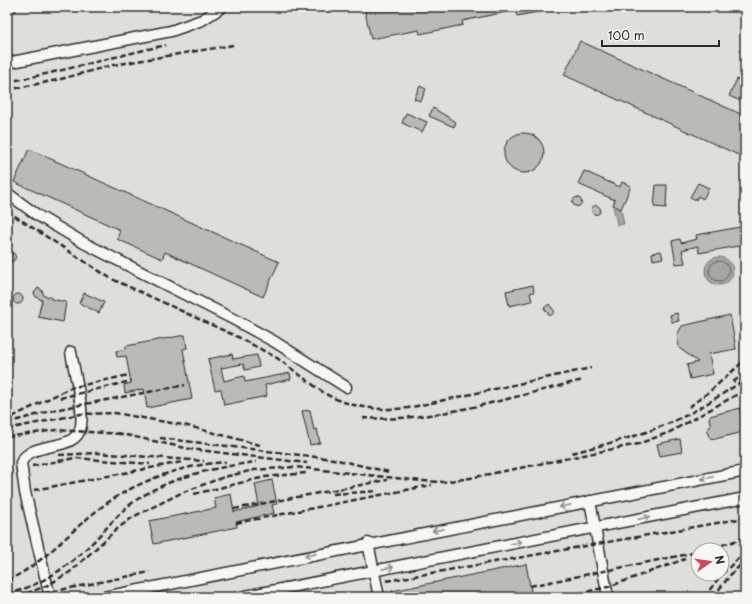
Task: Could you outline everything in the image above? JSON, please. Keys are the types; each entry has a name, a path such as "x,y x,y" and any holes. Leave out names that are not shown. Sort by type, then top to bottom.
{"lane":[{"path":"7,10 10,7"},
{"path":"7,64 171,31 202,20 222,7"},
{"path":"7,193 37,215 84,243 235,320 275,342 346,387"},
{"path":"50,597 26,492 21,463 29,454 69,441 80,430 81,414 71,352"},
{"path":"104,597 745,471"},
{"path":"240,597 745,498"},
{"path":"590,501 608,597"},
{"path":"368,544 379,597"}],"shaded area":[{"path":"7,7 745,7 745,597 7,597"}],"water":[{"path":"613,205 621,209 624,224 617,225"},
{"path":"719,257 725,258 729,261 732,265 732,277 729,281 725,284 719,285 713,284 709,281 706,277 705,271 706,265 709,261 713,258"}],"building":[{"path":"364,7 548,7 548,10 517,16 516,10 462,21 463,25 420,34 419,30 371,39"},
{"path":"580,41 745,116 745,158 564,75"},
{"path":"737,79 745,83 745,103 729,96"},
{"path":"420,86 426,89 421,101 414,99"},
{"path":"433,108 456,122 454,127 429,116"},
{"path":"406,113 427,122 422,132 402,123"},
{"path":"524,133 535,136 541,142 544,153 541,164 535,170 524,173 513,170 507,164 504,153 507,142 513,136"},
{"path":"29,149 279,262 263,297 165,252 162,259 117,239 120,230 14,182"},
{"path":"584,171 620,187 622,182 631,186 621,209 613,205 615,200 578,184"},
{"path":"698,183 709,188 703,199 698,196 696,200 690,197"},
{"path":"656,185 667,185 666,208 654,207"},
{"path":"577,197 582,202 577,207 572,202"},
{"path":"594,206 598,206 600,210 598,214 594,214 592,212 592,208"},
{"path":"740,227 740,231 745,230 744,245 699,253 698,246 682,250 685,263 676,264 672,241 680,239 681,243 697,239 696,235"},
{"path":"661,251 663,258 653,260 652,253"},
{"path":"11,252 16,257 11,262 6,257"},
{"path":"533,285 534,292 530,293 532,301 509,306 506,291"},
{"path":"38,288 42,290 44,296 66,302 63,322 38,317 42,300 36,297 34,293"},
{"path":"84,293 104,302 99,313 79,303"},
{"path":"18,294 23,299 18,304 13,299"},
{"path":"549,304 555,312 550,316 544,308"},
{"path":"677,313 679,321 672,322 670,315"},
{"path":"730,315 736,349 709,354 713,374 690,379 687,365 698,362 679,348 677,335 682,326"},
{"path":"185,335 187,348 183,349 192,399 147,408 144,389 125,393 124,385 131,383 126,356 117,357 116,351 126,349 126,346"},
{"path":"232,354 233,359 257,355 259,367 245,370 243,364 221,368 224,381 244,376 245,382 290,373 291,379 265,385 267,396 224,405 221,389 215,390 208,359"},
{"path":"740,408 743,432 715,439 710,438 707,432 711,424 709,419 710,416"},
{"path":"310,410 314,430 317,429 320,443 310,445 302,411"},
{"path":"680,439 682,452 660,456 657,444"},
{"path":"272,480 277,504 272,505 274,513 236,522 237,527 154,544 149,521 216,508 214,498 231,494 234,512 259,506 255,484"},
{"path":"526,564 532,597 393,597 392,591"}],"railway":[{"path":"7,82 47,74 166,45"},
{"path":"7,90 57,80 113,65 233,45"},
{"path":"7,211 110,278 240,338 277,358 324,393 354,405 376,409 408,408 591,368"},
{"path":"689,407 709,392 745,360"},
{"path":"733,382 745,373"},
{"path":"12,417 70,388 129,375"},
{"path":"363,418 418,416 446,412 474,407 583,380"},
{"path":"572,453 629,438 673,422 745,380"},
{"path":"60,398 131,381"},
{"path":"7,423 54,410 185,385"},
{"path":"18,597 48,585 70,572 117,529 133,517 181,493 224,477 254,470 295,467 422,481 443,482 470,478 638,444 670,432 745,390"},
{"path":"7,429 81,414 115,413 188,426 260,445"},
{"path":"7,437 56,430 122,434"},
{"path":"117,433 190,449 307,463"},
{"path":"160,438 333,459 389,472"},
{"path":"59,455 97,453 204,461"},
{"path":"32,466 75,458 150,464"},
{"path":"34,490 182,462"},
{"path":"7,581 41,560 89,517 119,495 136,486 171,472 189,467 226,462"},
{"path":"7,594 33,585 56,573 77,557 124,509 163,485 209,470 256,462"},
{"path":"194,494 265,477 306,473"},
{"path":"234,509 387,480"},
{"path":"236,523 432,485"},
{"path":"333,494 378,491"},
{"path":"386,581 745,518"},
{"path":"730,542 745,538"},
{"path":"730,566 745,552"},
{"path":"530,586 690,554"},
{"path":"561,597 608,587 685,559"},
{"path":"713,597 732,573 745,561"},
{"path":"35,595 150,572"},
{"path":"704,597 716,582"}]}
